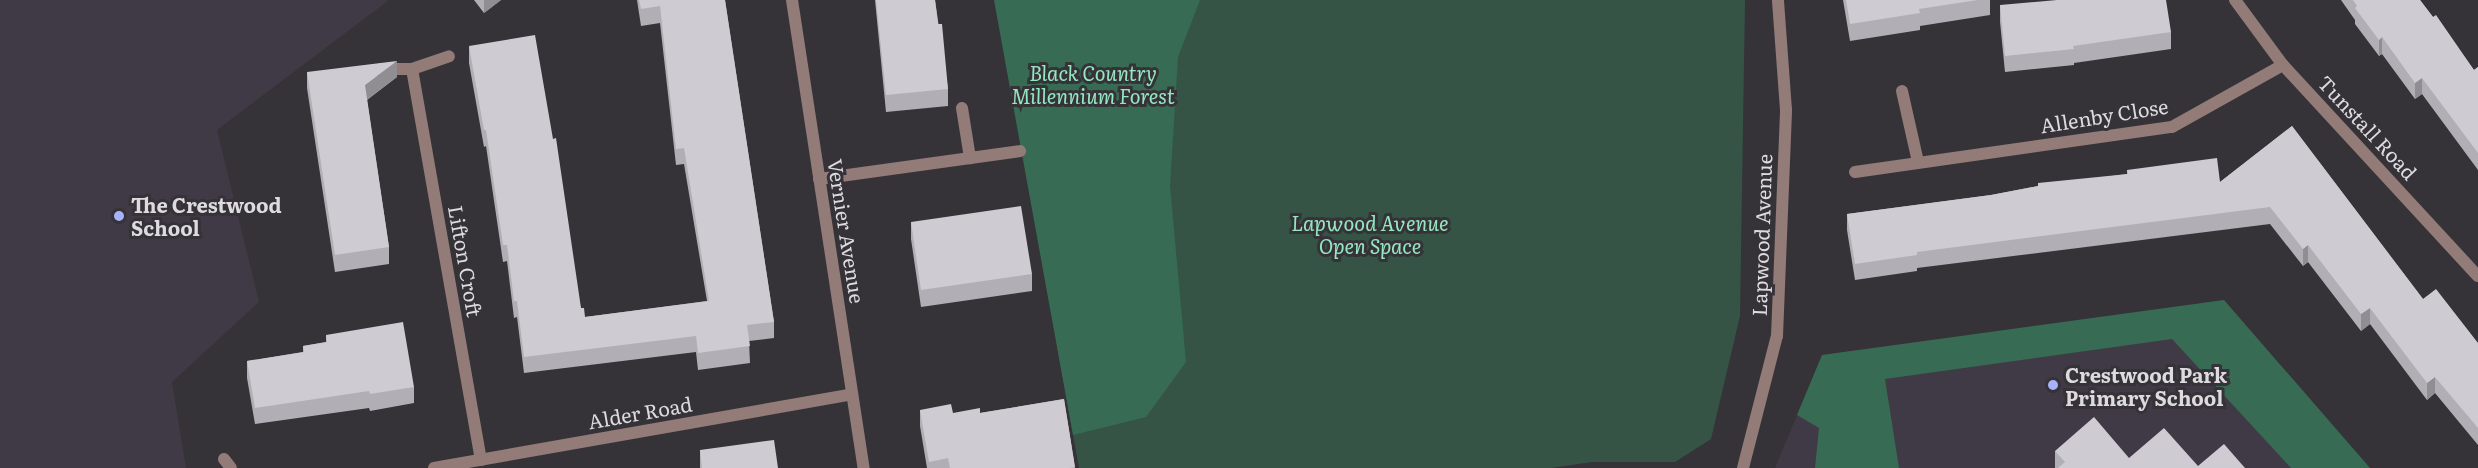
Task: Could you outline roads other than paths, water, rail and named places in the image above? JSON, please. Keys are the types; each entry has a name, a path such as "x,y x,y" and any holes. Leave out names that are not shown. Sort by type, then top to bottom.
{"street":[{"name":"Vernier Avenue","path":"792,0 864,468"},
{"name":"Lapwood Avenue","path":"1743,468 1777,336 1786,110 1778,0"},
{"name":"Tunstall Road","path":"2235,0 2283,65 2478,276"},
{"path":"369,69 412,69 448,56"},
{"name":"Allenby Close","path":"1854,172 2172,127 2283,65"},
{"name":"Lifton Croft","path":"412,69 481,460"},
{"path":"1902,91 1918,162"},
{"path":"962,108 970,158"},
{"path":"819,179 1020,151"},
{"name":"Alder Road","path":"434,468 852,394"}],"place":[{"name":"The Crestwood School","path":"119,216"},
{"name":"Crestwood Park Primary School","path":"2053,385"}],"park label":[{"name":"Black Country Millennium Forest","path":"1093,84"},
{"name":"Lapwood Avenue Open Space","path":"1370,234"}]}
